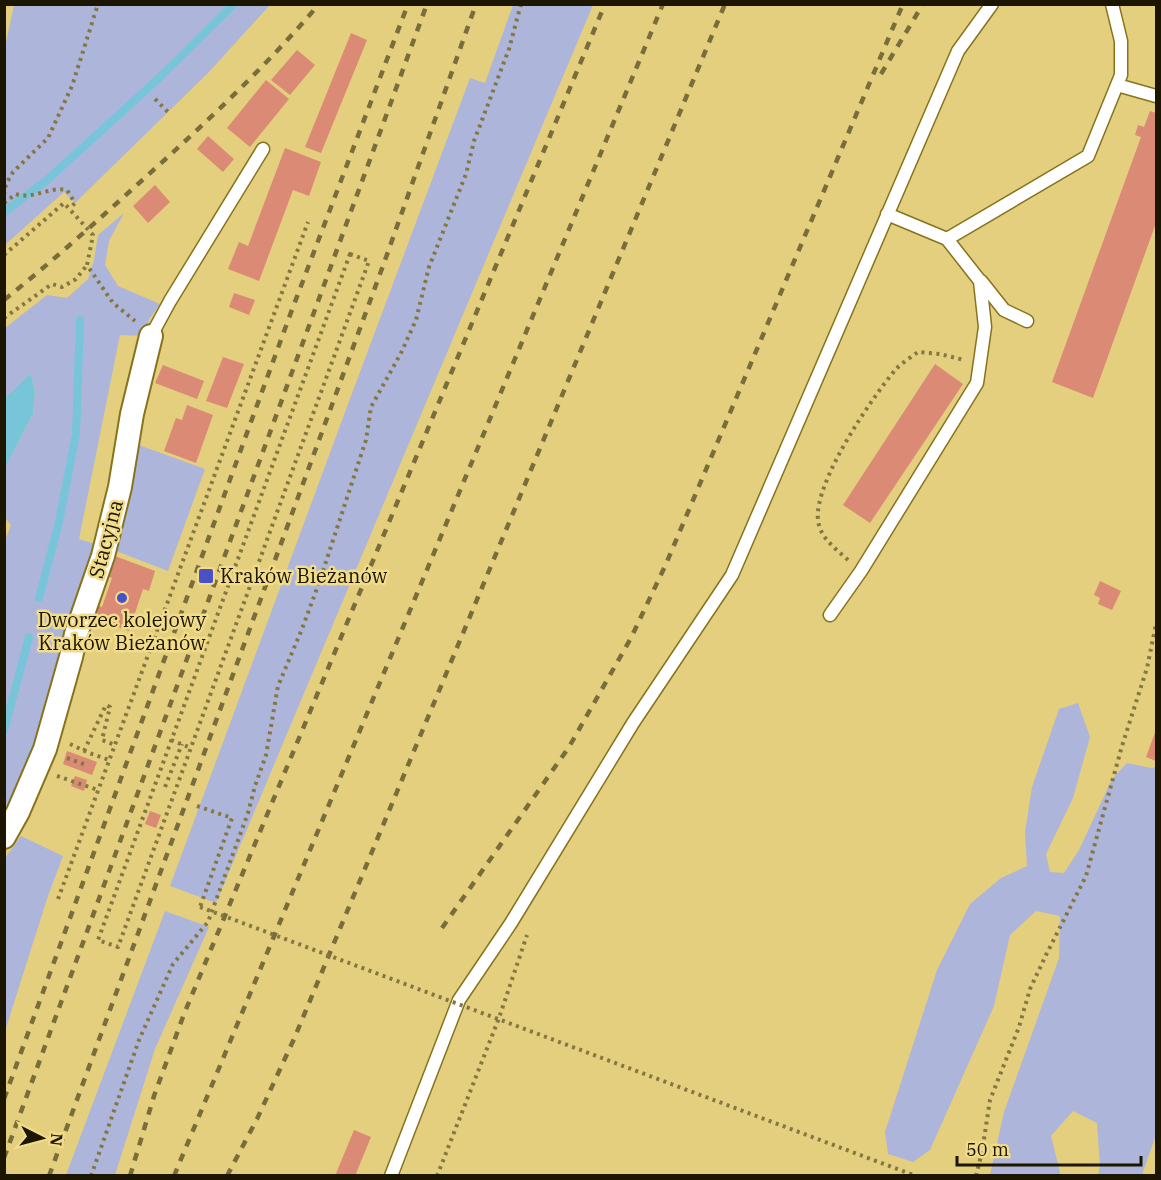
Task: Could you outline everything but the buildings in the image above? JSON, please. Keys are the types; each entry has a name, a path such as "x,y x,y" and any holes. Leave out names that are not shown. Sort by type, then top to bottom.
{"street":[{"name":"Stacyjna","path":"4,837 18,812 45,749 76,634 103,556 120,487 132,414 151,336"}],"lane":[{"path":"391,1176 459,1000 511,923 633,723 732,575 958,51 992,4"},
{"path":"947,239 1088,156 1121,75 1121,41 1112,4"},
{"path":"1117,85 1156,96"},
{"path":"151,336 263,149"},
{"path":"887,214 947,239 1004,310 1027,321"},
{"path":"830,615 861,571 977,383 985,327 980,280"}],"path":[{"path":"4,195 6,184 13,172 48,138 72,86 98,4"},
{"path":"91,1176 139,1040 172,964 208,922 248,813 266,755 278,686 319,583 366,440 371,407 401,353 416,320 429,267 466,174 474,141 508,49 521,4"},
{"path":"155,99 169,113"},
{"path":"4,203 16,194 23,197 58,188 67,190 75,203 70,208"},
{"path":"4,255 64,203 93,235 87,265 76,279 62,287 52,284 4,318"},
{"path":"58,899 308,222"},
{"path":"350,254 369,261 191,748 118,947 98,940 350,254"},
{"path":"87,265 113,303"},
{"path":"861,571 828,542 818,522 819,499 835,461 867,408 898,367 918,352 940,354 979,364"},
{"path":"976,1176 990,1100 1005,1066 1030,989 1086,876 1122,746 1147,668 1156,624"},
{"path":"84,751 106,705 110,707 102,740 115,745"},
{"path":"61,740 109,760"},
{"path":"171,740 191,748"},
{"path":"165,787 182,744"},
{"path":"65,758 86,765"},
{"path":"50,773 98,790"},
{"path":"197,806 232,818 201,906 916,1176"},
{"path":"437,1176 499,1018 522,949"}],"shaded area":[{"path":"14,4 270,5 208,73 75,203 64,192 5,245 4,51"},
{"path":"513,5 593,5 216,903 170,886 470,78 485,83"},
{"path":"124,213 109,241 105,265 118,286 160,304 150,318 142,336 120,335 79,539 95,544 32,756 5,812 4,543 11,525 5,518 5,468 33,414 35,392 31,374 5,397 5,328 47,295 67,298 88,279 98,235"},
{"path":"31,374 35,392 33,414 5,468 5,397"},
{"path":"136,444 205,469 168,571 116,551"},
{"path":"1078,703 1090,737 1073,798 1046,854 1050,872 1064,873 1079,850 1112,779 1127,763 1156,767 1156,1135 1142,1175 1098,1175 1100,1166 1097,1123 1073,1111 1051,1136 1059,1175 990,1175 1004,1112 1059,958 1060,916 1036,911 1010,935 994,1006 930,1150 913,1162 888,1154 885,1132 937,970 970,904 1001,878 1027,866 1025,832 1032,787 1059,709"},
{"path":"21,836 63,856 5,1031 5,858"},
{"path":"165,911 209,927 155,1049 115,1175 66,1175"}],"waterway":[{"path":"4,212 47,180 158,79 234,4"},
{"path":"39,598 59,522 76,434 80,320"},
{"path":"4,731 29,637"}],"railway":[{"path":"4,300 83,234 201,126 262,67 319,4"},
{"path":"4,1099 290,315 408,4"},
{"path":"4,1158 427,4"},
{"path":"49,1176 384,263 476,4"},
{"path":"130,1176 154,1096 184,1014 605,4"},
{"path":"174,1176 663,4"},
{"path":"227,1176 257,1119 294,1039 725,4"},
{"path":"442,928 569,747 631,638 666,564 903,4"},
{"path":"881,74 923,4"}],"place":[{"name":"Kraków Bieżanów","path":"206,576"},
{"name":"Dworzec kolejowy Kraków Bieżanów","path":"122,598"}]}
